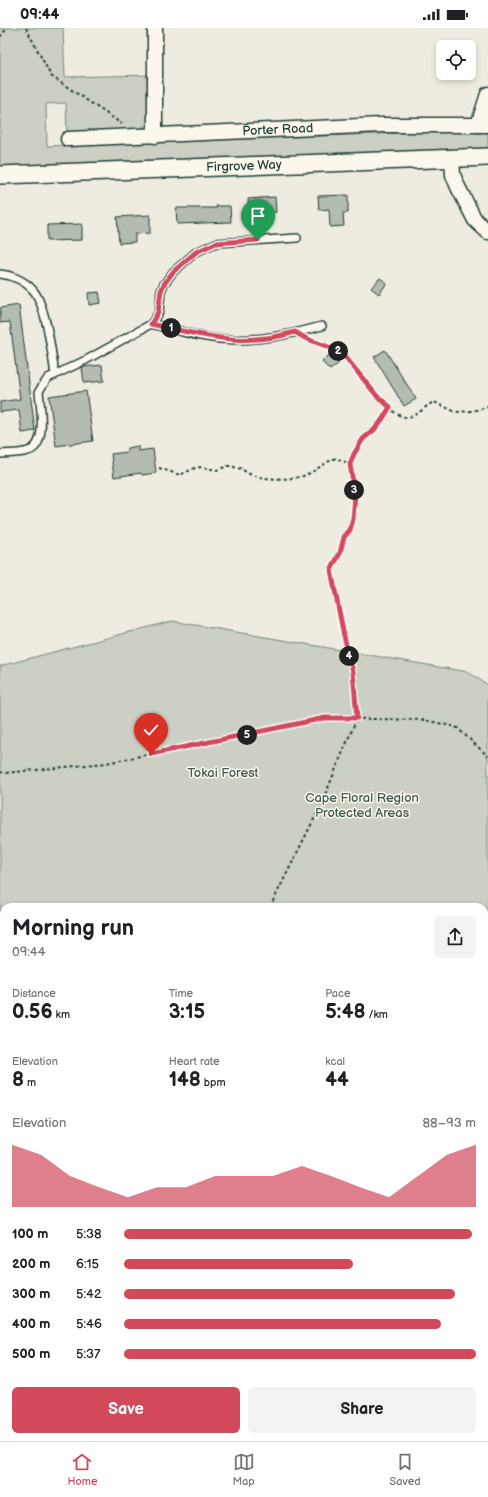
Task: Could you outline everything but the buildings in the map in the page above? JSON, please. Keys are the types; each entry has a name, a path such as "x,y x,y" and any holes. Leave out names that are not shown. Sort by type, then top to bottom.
{"street":[{"path":"155,28 155,136"},
{"path":"483,125 488,94"},
{"name":"Porter Road","path":"68,139 382,126 483,125"},
{"name":"Firgrove Way","path":"0,175 488,157"},
{"path":"452,159 453,175 458,187 475,220 488,232"}],"lane":[{"path":"0,454 29,451 37,444 41,428 39,391 42,385 48,378 86,360 151,324 158,312 161,291 164,284 173,272 196,252 216,243 297,238"},
{"path":"0,274 9,275 26,284 38,298 44,315 55,375"},
{"path":"151,324 220,339 254,339 286,335 322,326"}],"path":[{"path":"0,37 7,28"},
{"path":"26,28 51,76 139,136"},
{"path":"295,332 305,338 339,351 377,396 399,416 408,417 415,415 434,402 456,412 472,411 488,407"},
{"path":"272,903 320,807 357,718 353,672 344,636 331,570 340,553 344,537 350,530 353,519 355,496 350,464 363,439 374,430 390,407"},
{"path":"159,468 180,475 195,468 202,467 217,470 233,466 241,468 249,474 268,479 306,475 336,458 350,464"},
{"path":"0,772 106,763 325,718 425,720 456,727 488,756"}],"green space":[{"path":"0,28 63,28 65,77 149,75 150,118 143,127 137,130 67,133 66,103 46,104 47,146 488,130 488,148 0,168"},
{"name":"Cape Floral Region Protected Areas","path":"172,621 468,672 488,685 488,903 0,903 0,666"}],"route":[{"path":"151,754 325,718 357,718 353,672 344,636 331,570 340,553 344,537 350,530 353,519 355,496 350,464 363,439 374,430 390,407 377,396 368,383 339,351 305,338 295,332 286,335 254,339 220,339 151,324 158,312 161,291 164,284 173,272 196,252 216,243 227,241 258,240"}],"park label":[{"name":"Tokai Forest","path":"223,773"}]}
